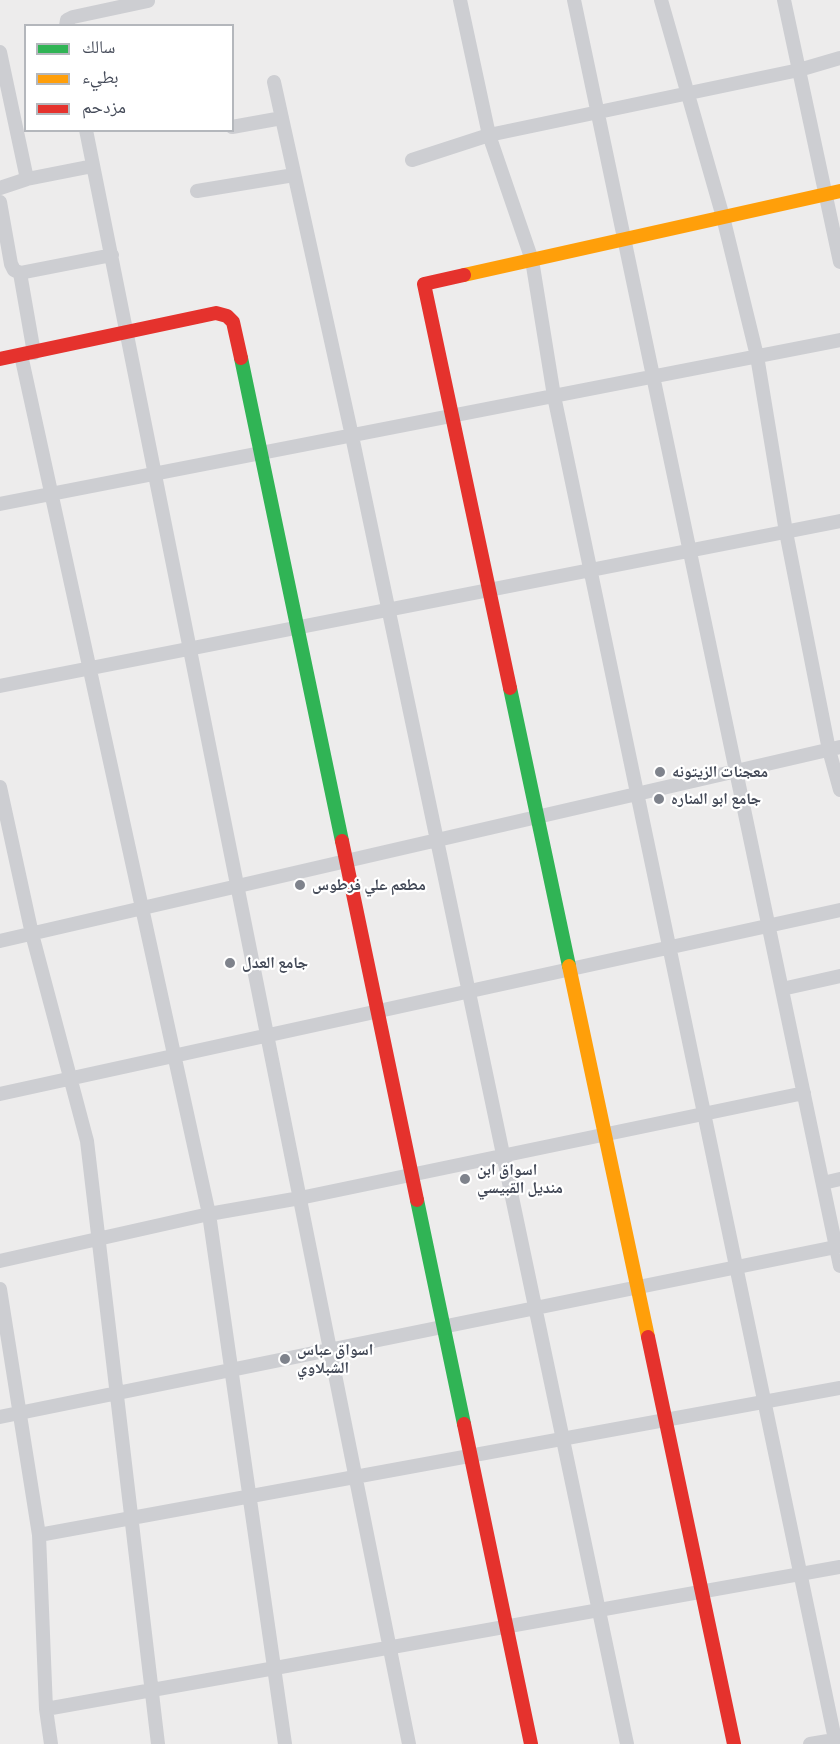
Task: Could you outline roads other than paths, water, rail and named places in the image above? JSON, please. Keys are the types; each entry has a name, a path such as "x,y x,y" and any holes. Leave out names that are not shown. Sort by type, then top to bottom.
{"street":[{"path":"460,0 489,135 532,260 554,396 837,1741 810,1744"},
{"path":"574,0 768,926 838,1246 840,1266"},
{"path":"661,0 723,217 757,356 786,532 834,748 840,790"},
{"path":"784,0 799,70 833,192 840,262"},
{"path":"66,24 67,20 73,16 148,1"},
{"path":"0,52 2,76 27,179"},
{"path":"412,160 489,135 799,70 840,58"},
{"path":"274,82 352,435 627,1744"},
{"path":"234,127 282,118"},
{"path":"86,132 409,1744"},
{"path":"0,189 27,179 93,166"},
{"path":"197,191 294,174"},
{"path":"734,1744 424,284 833,192"},
{"path":"0,202 52,494 209,1214 285,1744"},
{"path":"11,272 111,255"},
{"path":"0,359 216,313 227,316 232,322 531,1744"},
{"path":"0,504 840,340"},
{"path":"0,686 840,521"},
{"path":"0,941 834,748"},
{"path":"0,787 32,934 73,1078 87,1141 158,1744"},
{"path":"0,1094 840,910"},
{"path":"782,989 840,976"},
{"path":"0,1261 209,1214 300,1198 804,1093"},
{"path":"823,1183 840,1179"},
{"path":"0,1417 838,1246"},
{"path":"0,1289 39,1535 46,1709 51,1744"},
{"path":"39,1535 840,1388"},
{"path":"46,1709 840,1567"}],"place":[{"name":"معجنات الزيتونه","path":"660,772"},
{"name":"جامع ابو المناره","path":"659,799"},
{"name":"مطعم علي فرطوس","path":"300,885"},
{"name":"جامع العدل","path":"230,963"},
{"name":"اسواق ابن منديل القبيسي","path":"465,1179"},
{"name":"اسواق عباس الشبلاوي","path":"285,1359"}]}
